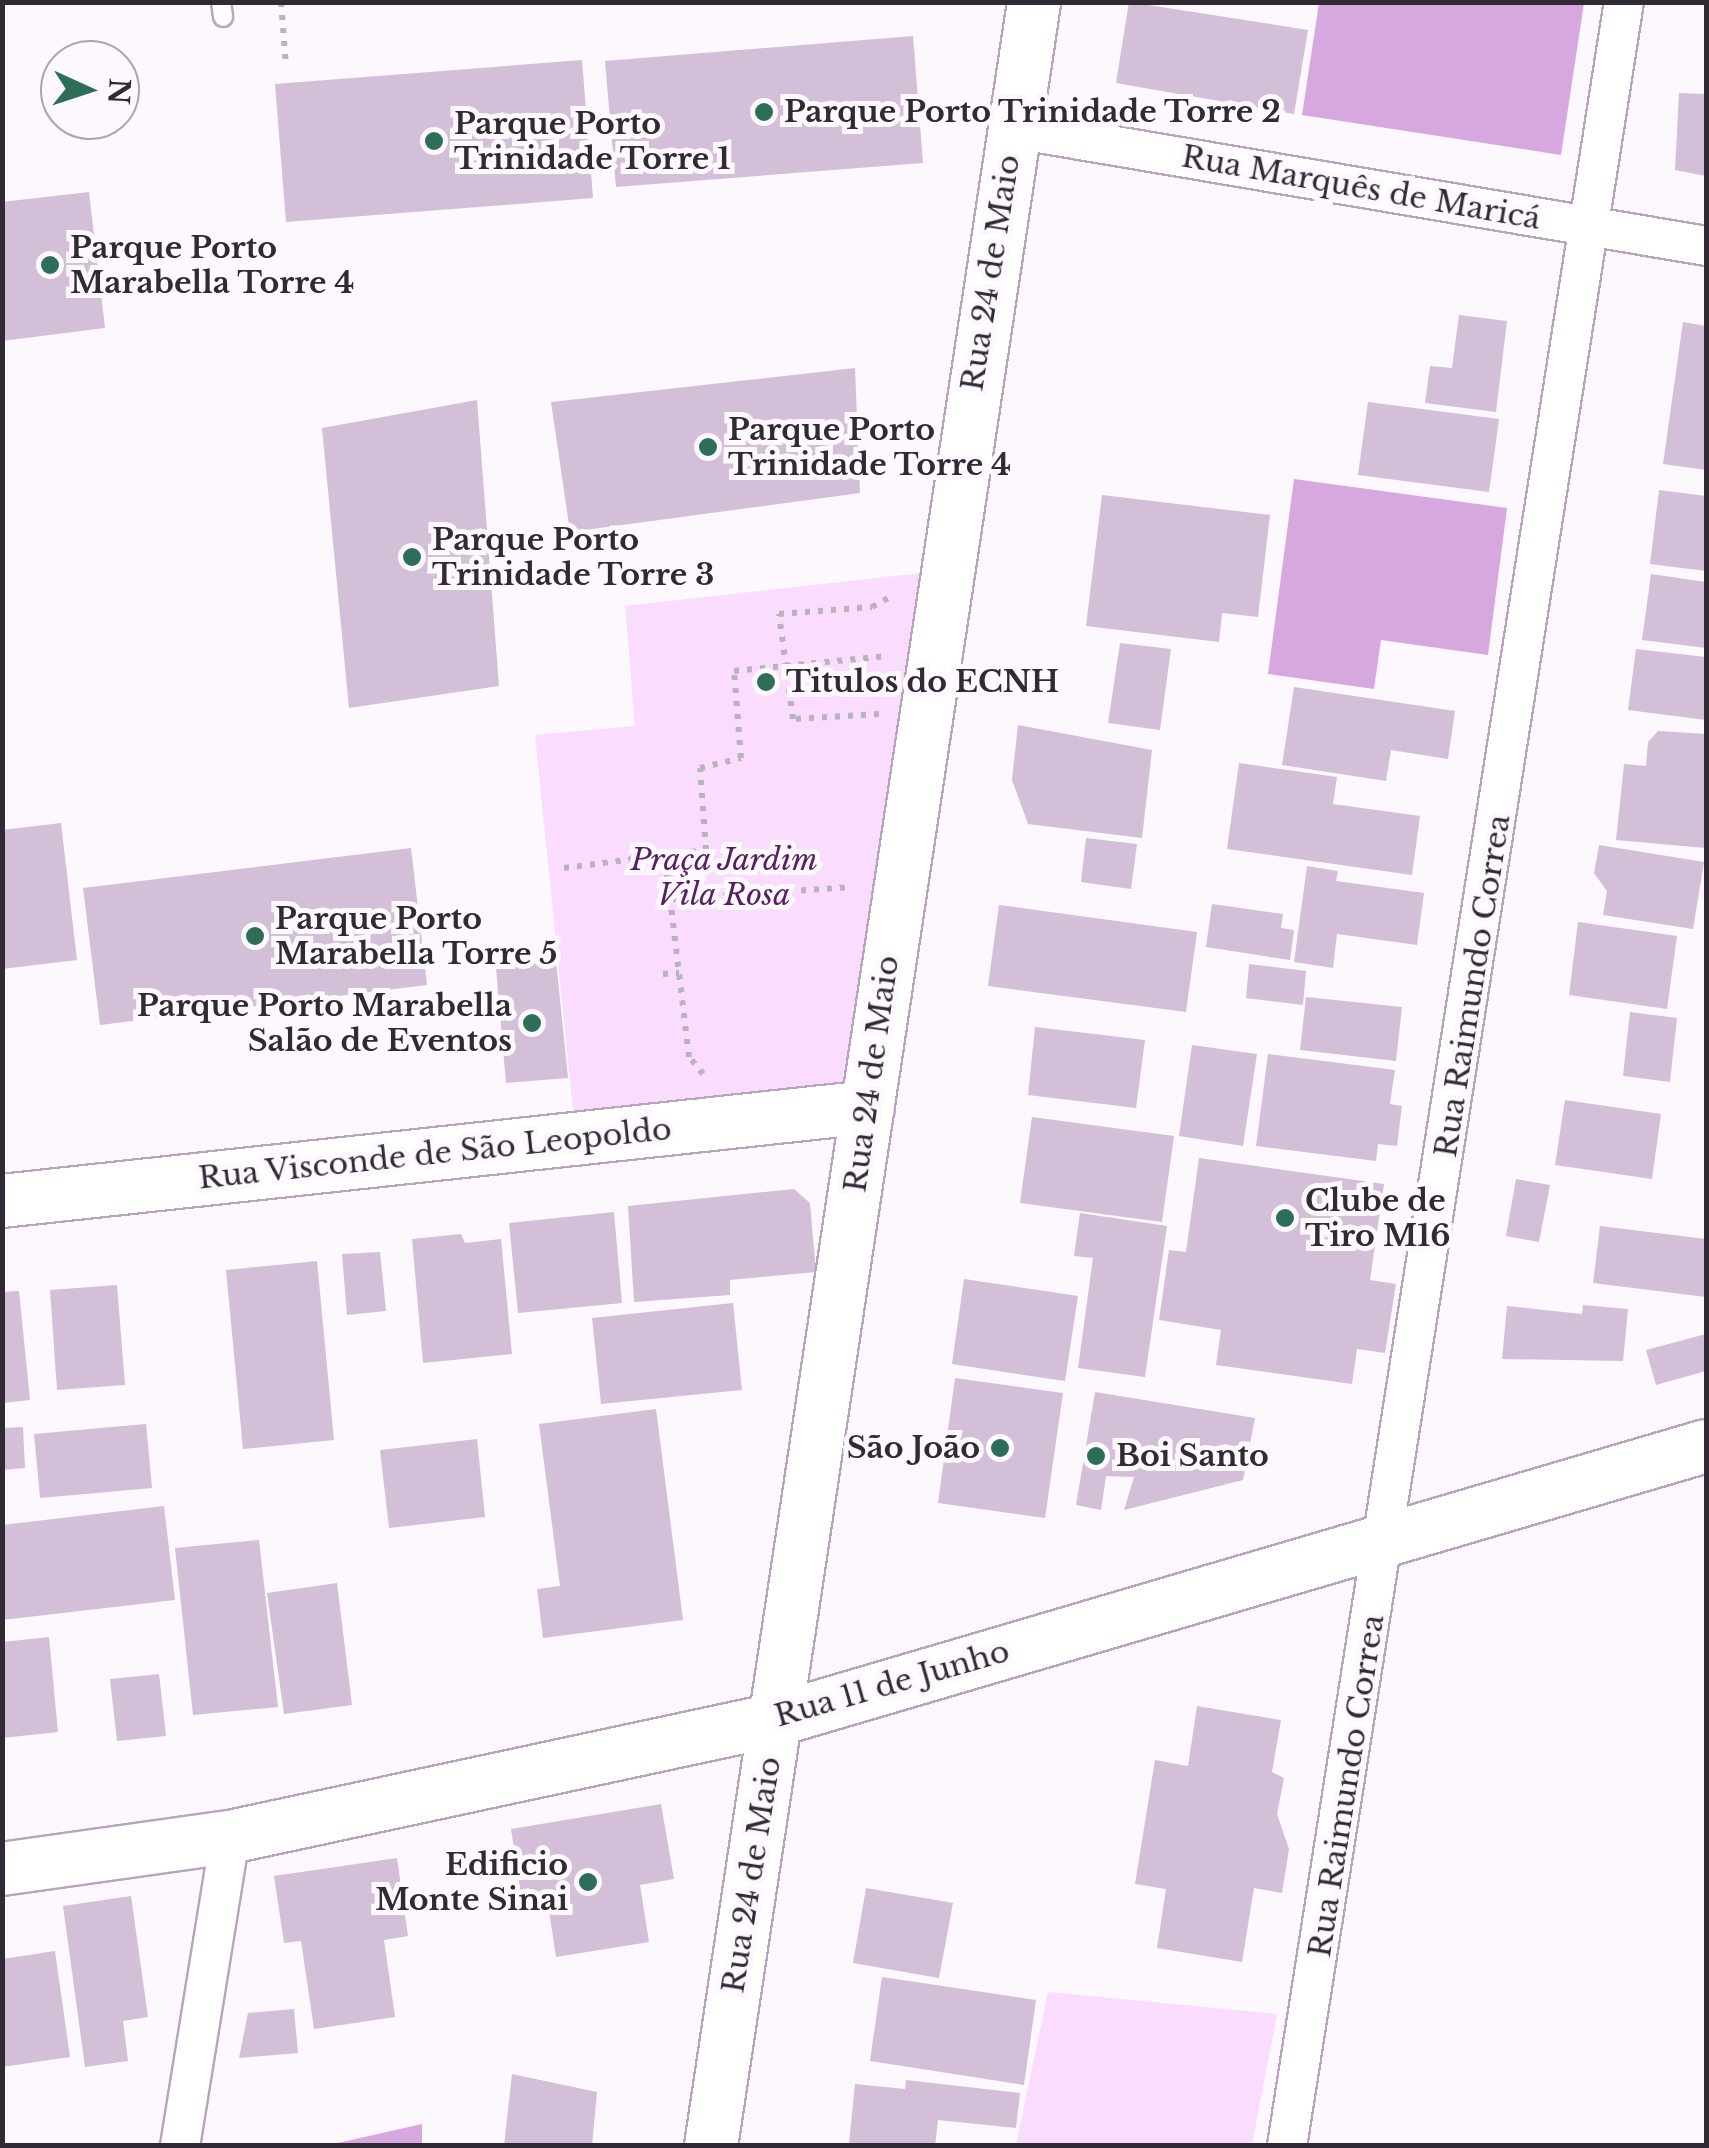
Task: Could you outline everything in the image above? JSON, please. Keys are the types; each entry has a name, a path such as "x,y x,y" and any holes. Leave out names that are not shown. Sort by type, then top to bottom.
{"street":[{"name":"Rua 24 de Maio","path":"712,2146 1034,2"},
{"name":"Rua Raimundo Correa","path":"1288,2146 1388,1538 1624,2"},
{"name":"Rua Marquês de Maricá","path":"1015,130 1706,246"},
{"name":"Rua Visconde de São Leopoldo","path":"2,1201 868,1107"},
{"name":"Rua 11 de Junho","path":"2,1870 230,1837 775,1720 1706,1446"},
{"path":"180,2146 230,1837"}],"path":[{"path":"281,2 286,66"},
{"path":"872,607 779,614 793,719 925,711"},
{"path":"564,868 706,850 700,768 742,758 734,671 934,652"},
{"path":"665,855 689,1057 742,1122"},
{"path":"670,899 860,887"},
{"path":"664,974 680,973"}],"green space":[{"name":"Praça Jardim Vila Rosa","path":"940,571 868,1107 576,1139 535,735 635,726 625,606"},
{"path":"1048,1992 1277,2014 1252,2145 1016,2145"}],"shaded area":[{"path":"1319,3 1584,3 1561,155 1302,115"},
{"path":"1294,479 1507,508 1488,655 1381,640 1374,689 1268,674"},
{"path":"422,2124 422,2145 329,2145"}],"building":[{"path":"1129,2 1308,30 1294,114 1116,83"},
{"name":"Parque Porto Trinidade Torre 2","path":"913,36 923,163 616,187 605,61"},
{"name":"Parque Porto Trinidade Torre 1","path":"582,60 593,198 286,222 275,84"},
{"path":"1679,93 1706,94 1706,176 1675,170"},
{"name":"Parque Porto Marabella Torre 4","path":"89,192 105,328 2,341 2,202"},
{"path":"1459,315 1507,321 1496,412 1425,403 1430,366 1452,368"},
{"path":"1683,322 1706,326 1706,470 1663,464"},
{"name":"Parque Porto Trinidade Torre 4","path":"855,368 860,493 570,532 551,402"},
{"name":"Parque Porto Trinidade Torre 3","path":"477,400 499,686 349,708 322,428"},
{"path":"1368,402 1499,419 1489,492 1358,475"},
{"path":"1659,490 1706,496 1706,571 1650,564"},
{"path":"1102,495 1270,515 1258,617 1222,613 1219,642 1086,626"},
{"path":"1651,574 1706,582 1706,648 1642,640"},
{"path":"1120,643 1171,649 1160,730 1108,723"},
{"path":"1636,649 1706,657 1706,720 1628,710"},
{"path":"1294,687 1455,711 1448,759 1391,750 1386,781 1282,765"},
{"path":"1018,725 1152,750 1142,838 1028,824 1012,780"},
{"path":"1658,731 1706,734 1706,848 1616,840 1624,764 1646,766 1648,742"},
{"path":"1239,763 1337,777 1333,804 1420,816 1412,875 1227,849"},
{"path":"61,823 77,960 2,969 2,830"},
{"path":"1086,838 1137,844 1131,889 1081,882"},
{"path":"1599,845 1704,862 1693,929 1603,915 1607,891 1594,873"},
{"name":"Parque Porto Marabella Torre 5","path":"411,848 427,985 100,1025 83,888"},
{"path":"1307,866 1338,871 1336,881 1424,893 1417,945 1337,934 1333,968 1294,962"},
{"path":"1212,904 1283,914 1281,928 1294,930 1290,960 1206,947"},
{"path":"999,905 1197,932 1186,1012 988,986"},
{"path":"1578,922 1677,936 1667,1009 1569,995"},
{"name":"Parque Porto Marabella Salão de Eventos","path":"556,961 568,1078 506,1083 496,968"},
{"path":"1249,964 1306,971 1303,1005 1246,998"},
{"path":"1306,997 1402,1007 1396,1061 1300,1050"},
{"path":"1630,1012 1677,1018 1670,1082 1623,1076"},
{"path":"1035,1027 1145,1040 1136,1108 1028,1095"},
{"path":"1192,1045 1257,1054 1243,1146 1179,1136"},
{"path":"1268,1054 1395,1070 1390,1104 1402,1106 1397,1146 1378,1144 1376,1161 1256,1146"},
{"path":"1565,1100 1661,1114 1652,1179 1555,1165"},
{"path":"1032,1117 1174,1136 1162,1222 1020,1203"},
{"path":"1199,1158 1384,1184 1370,1280 1396,1284 1385,1353 1357,1349 1352,1384 1216,1365 1221,1330 1159,1320 1169,1250 1186,1252"},
{"path":"1516,1179 1550,1185 1539,1242 1506,1236"},
{"path":"794,1189 810,1203 816,1272 730,1280 730,1295 634,1302 628,1206"},
{"path":"614,1212 622,1303 518,1313 509,1223"},
{"path":"1080,1213 1167,1226 1145,1377 1078,1368 1093,1258 1074,1256"},
{"path":"1600,1226 1706,1239 1706,1297 1593,1283"},
{"path":"461,1234 465,1243 501,1239 512,1354 423,1363 412,1239"},
{"path":"380,1252 386,1311 347,1315 342,1254"},
{"path":"317,1261 334,1440 243,1449 226,1270"},
{"path":"964,1279 1078,1296 1065,1381 952,1364"},
{"path":"117,1285 125,1385 57,1390 50,1290"},
{"path":"19,1291 30,1400 2,1403 2,1292"},
{"path":"733,1303 742,1390 601,1404 592,1318"},
{"path":"1583,1305 1628,1309 1623,1361 1502,1359 1507,1306 1582,1314"},
{"path":"1706,1334 1706,1371 1656,1385 1646,1350"},
{"name":"São João","path":"955,1378 1063,1393 1045,1518 938,1503"},
{"path":"1095,1392 1255,1418 1243,1480 1124,1510 1134,1477 1106,1476 1101,1510 1076,1505"},
{"path":"656,1409 683,1620 543,1638 537,1589 560,1586 539,1424"},
{"path":"146,1424 152,1488 40,1498 34,1434"},
{"path":"23,1427 25,1468 2,1470 2,1428"},
{"path":"477,1439 485,1517 389,1528 380,1450"},
{"path":"164,1506 175,1600 2,1620 2,1525"},
{"path":"259,1540 278,1707 193,1715 175,1548"},
{"path":"337,1583 352,1705 284,1714 267,1593"},
{"path":"49,1637 58,1732 2,1738 2,1642"},
{"path":"159,1674 166,1736 117,1741 110,1679"},
{"path":"1197,1706 1281,1720 1272,1772 1284,1778 1277,1814 1289,1849 1282,1893 1254,1888 1242,1962 1157,1948 1166,1889 1135,1884 1155,1760 1188,1766"},
{"name":"Edificio Monte Sinai","path":"661,1804 674,1879 640,1885 649,1942 556,1957 548,1904 523,1908 511,1829"},
{"path":"397,1858 408,1936 384,1940 395,2017 314,2029 301,1941 284,1943 274,1876"},
{"path":"866,1888 953,1903 939,1978 853,1963"},
{"path":"131,1896 148,2017 123,2021 128,2061 85,2067 63,1906"},
{"path":"55,1951 70,2057 2,2067 2,1959"},
{"path":"882,1977 1036,2000 1024,2085 870,2061"},
{"path":"294,2009 298,2053 239,2058 248,2013"},
{"path":"512,2074 597,2092 592,2146 504,2146"},
{"path":"906,2080 1020,2093 1016,2128 938,2120 935,2146 849,2143 855,2084 905,2089"}],"place":[{"name":"Parque Porto Trinidade Torre 2","path":"764,112"},
{"name":"Parque Porto Trinidade Torre 1","path":"434,141"},
{"name":"Parque Porto Marabella Torre 4","path":"50,265"},
{"name":"Parque Porto Trinidade Torre 4","path":"708,447"},
{"name":"Parque Porto Trinidade Torre 3","path":"412,557"},
{"name":"Titulos do ECNH","path":"766,682"},
{"name":"Parque Porto Marabella Torre 5","path":"255,936"},
{"name":"Parque Porto Marabella Salão de Eventos","path":"532,1023"},
{"name":"Clube de Tiro M16","path":"1285,1218"},
{"name":"São João","path":"1000,1448"},
{"name":"Boi Santo","path":"1096,1456"},
{"name":"Edificio Monte Sinai","path":"588,1882"}]}
